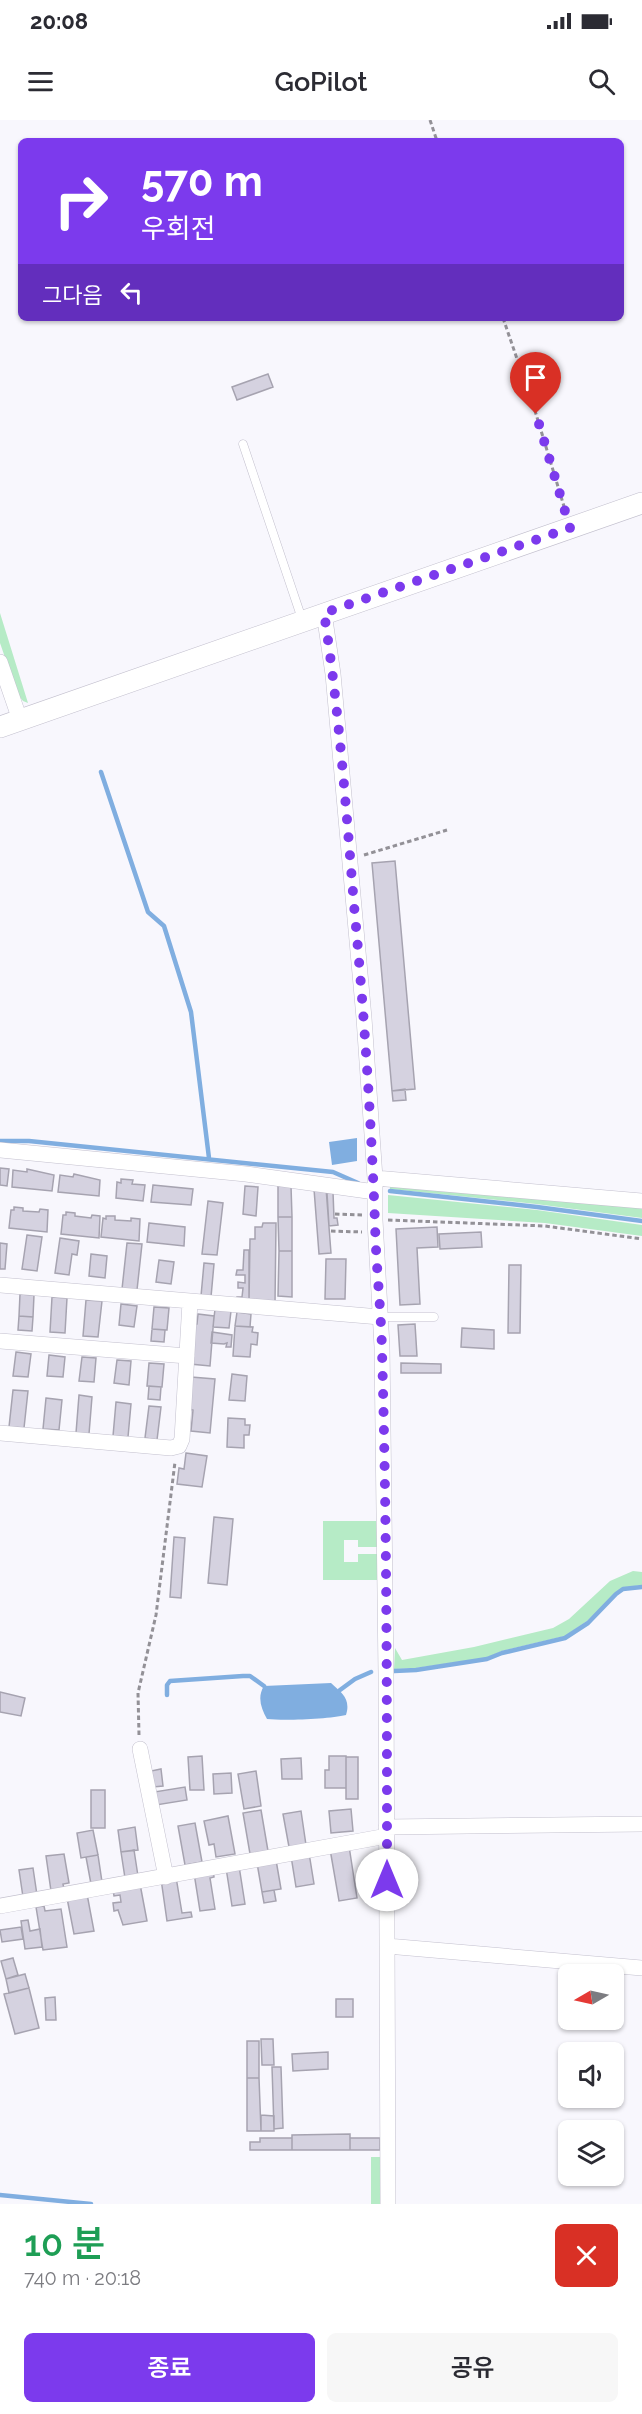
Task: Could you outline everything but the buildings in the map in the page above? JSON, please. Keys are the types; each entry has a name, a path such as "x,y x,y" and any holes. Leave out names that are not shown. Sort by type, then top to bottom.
{"main road":[{"path":"0,727 642,503"}],"street":[{"path":"324,613 333,674 350,859 364,1018 375,1185 386,1558 388,2204"},
{"path":"0,662 20,720"},
{"path":"0,1150 375,1185 642,1201"},
{"path":"0,1285 380,1317"},
{"path":"0,1433 171,1448 179,1446 182,1439 190,1302"},
{"path":"0,1341 187,1356"},
{"path":"140,1749 166,1877"},
{"path":"0,1906 166,1877 386,1832 642,1824"},
{"path":"387,1946 642,1968"}],"lane":[{"path":"243,444 303,621"},
{"path":"380,1317 434,1317"}],"path":[{"path":"430,120 436,138"},
{"path":"504,321 536,414 570,528"},
{"path":"350,859 447,830"},
{"path":"334,1214 375,1222 545,1226 642,1239"},
{"path":"332,1231 375,1222"},
{"path":"140,1749 138,1693 156,1615 172,1472 179,1446"}],"green space":[{"path":"0,613 28,703 18,695 0,643"},
{"path":"390,1184 642,1206 642,1218 390,1189"},
{"path":"388,1195 537,1210 642,1225 642,1236 545,1223 388,1213"},
{"path":"323,1521 379,1521 379,1547 358,1547 358,1540 344,1540 344,1562 358,1562 358,1554 379,1554 380,1580 323,1580"},
{"path":"633,1571 642,1572 642,1585 622,1588 587,1621 565,1636 502,1651 486,1658 394,1669 395,1648 402,1660 474,1647 553,1628 569,1619 610,1581"},
{"path":"371,2157 381,2157 382,2204 371,2204"}],"water":[{"path":"357,1138 357,1161 332,1165 329,1142"},
{"path":"331,1683 346,1700 346,1715 285,1720 267,1719 263,1711 261,1694 264,1686"}],"waterway":[{"path":"101,772 148,912 164,926 191,1012 209,1158"},
{"path":"0,1141 29,1141 333,1172 358,1183"},
{"path":"390,1191 642,1221"},
{"path":"394,1671 416,1670 487,1659 502,1653 565,1638 588,1623 623,1589 642,1587"},
{"path":"340,1690 355,1679 371,1672"},
{"path":"167,1695 167,1685 170,1681 250,1676 264,1686"},
{"path":"0,2195 91,2204"}],"route":[{"path":"387,1880 382,1347 375,1178 350,859 333,674 324,613 570,528 536,414"}]}
